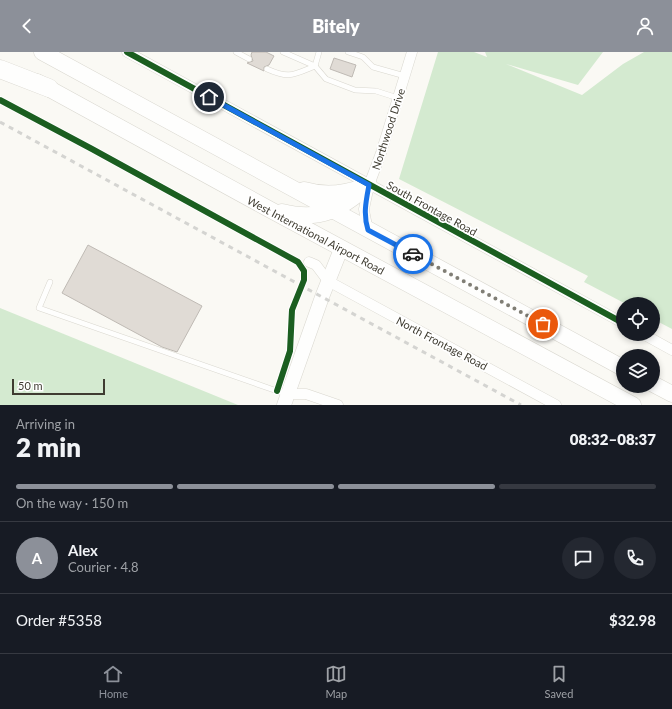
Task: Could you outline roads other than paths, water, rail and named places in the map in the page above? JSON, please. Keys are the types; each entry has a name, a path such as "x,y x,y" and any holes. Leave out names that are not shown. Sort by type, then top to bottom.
{"highway":[{"path":"0,68 49,88"}],"main road":[{"path":"42,52 616,364"},
{"name":"West International Airport Road","path":"0,64 49,88 267,208 632,405"},
{"path":"274,179 300,189 322,193 346,192 369,185"},
{"path":"267,208 287,214 303,215 333,211 352,200 369,185"},
{"path":"660,388 672,394"}],"street":[{"name":"South Frontage Road","path":"126,52 616,319"},
{"name":"Northwood Drive","path":"368,230 364,209 369,185 412,52"},
{"path":"286,399 328,282 342,248"},
{"path":"309,262 316,265 328,282"},
{"name":"North Frontage Road","path":"328,282 556,405"},
{"path":"656,341 672,350"},
{"path":"286,399 306,394 338,405"}],"lane":[{"path":"236,52 249,59"},
{"path":"283,52 315,66 326,79 355,90 376,90 398,98"},
{"path":"315,66 319,52"},
{"path":"348,52 363,57 373,67 405,76"},
{"path":"267,69 278,75 290,76 315,66"},
{"path":"50,282 39,308 270,389 286,399"}],"railway":[{"path":"0,122 521,405"}]}
